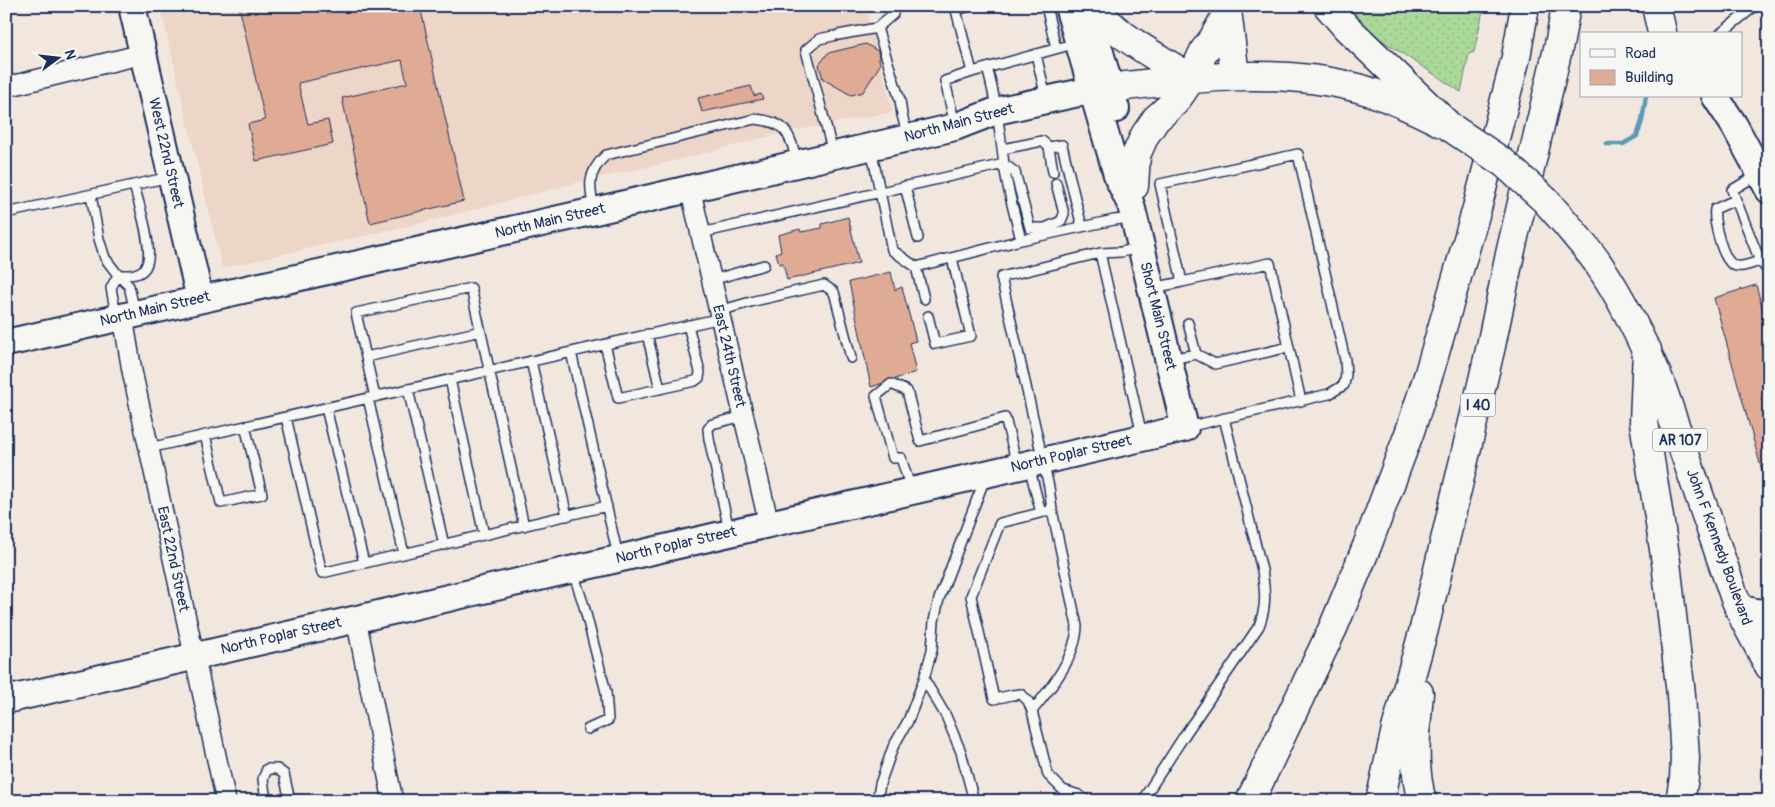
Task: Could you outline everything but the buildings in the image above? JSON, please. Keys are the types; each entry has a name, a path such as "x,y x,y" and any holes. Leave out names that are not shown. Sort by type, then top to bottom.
{"main road":[{"path":"1093,6 1126,39 1191,79"},
{"path":"1328,6 1346,27 1450,127"},
{"path":"1248,796 1334,628 1410,431 1477,208 1516,57 1525,6"},
{"name":"I 40","path":"1380,801 1396,729 1424,628 1492,346 1510,254 1560,40 1566,6"},
{"path":"1142,194 1136,155 1145,135 1156,119 1175,102 1191,79 1204,51 1213,39 1227,11"},
{"path":"1227,11 1235,76"},
{"name":"John F Kennedy Boulevard","path":"1104,86 1235,76 1281,77 1358,88 1402,104 1450,127 1504,163 1545,200 1568,226 1599,265 1627,310 1647,350 1660,382 1706,520 1738,608 1769,666"},
{"path":"1647,350 1644,422 1666,562 1681,695 1685,758 1680,801"},
{"path":"1422,801 1418,778 1416,743 1424,628"}],"street":[{"name":"West 22nd Street","path":"132,6 200,299"},
{"path":"1068,6 1067,45 1104,86"},
{"path":"1087,6 1104,86"},
{"path":"6,87 143,54"},
{"name":"North Main Street","path":"6,343 798,164 955,126 996,111 1104,86"},
{"name":"Short Main Street","path":"1104,86 1142,194 1141,247 1184,428"},
{"path":"1716,98 1734,125 1764,182"},
{"name":"East 24th Street","path":"690,188 769,524"},
{"name":"East 22nd Street","path":"125,317 132,371 226,801"},
{"name":"North Poplar Street","path":"6,700 1184,428"},
{"path":"1738,608 1769,613"},
{"path":"356,619 394,801"}],"lane":[{"path":"833,155 806,50 819,39 877,28 893,14 890,6"},
{"path":"970,6 956,10 972,72"},
{"path":"955,126 945,81 1067,45 1046,6"},
{"path":"1722,32 1755,6"},
{"path":"877,28 900,100 908,137"},
{"path":"1036,54 1046,100"},
{"path":"987,68 993,86 1004,150 1004,164 1020,240"},
{"path":"595,211 589,188 590,180 598,162 606,156 756,119 767,120 783,127 790,136 798,164"},
{"path":"1004,150 1042,141 1049,147 1053,172"},
{"path":"1049,147 1062,145 1082,227"},
{"path":"871,146 892,250 916,267 924,299"},
{"name":"North Poplar Street","path":"1142,194 1298,154 1345,360 1346,375 1344,386 1329,394 1184,428"},
{"path":"1004,164 1014,172 1030,228 1045,228 1061,221 1064,214 1056,183"},
{"path":"701,233 1004,164"},
{"path":"6,213 172,176"},
{"path":"1764,182 1732,190 1760,260 1769,272"},
{"path":"118,275 135,275 144,270 148,263 148,244 134,185"},
{"path":"905,186 918,238"},
{"path":"90,194 99,239 105,258 129,286 125,317"},
{"path":"916,267 1020,240 1114,220 1142,194 1182,282"},
{"path":"1735,200 1715,209 1714,217 1728,259 1734,265 1741,267 1760,260"},
{"path":"1041,513 1029,463 1001,276 1100,253 1122,252 1141,247"},
{"path":"1100,253 1142,437"},
{"path":"928,316 935,344 971,336 952,258"},
{"path":"1151,289 1270,263 1301,401"},
{"path":"712,280 764,265"},
{"path":"118,275 111,288 125,317"},
{"path":"149,448 688,325 754,301 824,285 834,292 851,358"},
{"path":"404,554 371,397 366,357 356,314 471,288 524,526"},
{"path":"1188,323 1196,354"},
{"path":"605,344 618,398 695,381 699,378 700,372 688,325"},
{"path":"366,357 481,331"},
{"path":"647,334 660,389"},
{"path":"1168,360 1196,354 1214,364 1289,346"},
{"path":"571,352 618,558"},
{"path":"530,361 567,516"},
{"path":"450,379 484,535"},
{"path":"912,490 901,458 893,458 876,396 891,384 907,391 920,441 1006,418 1029,463 1050,493 1077,626 1076,638 1056,682 1032,711"},
{"path":"408,389 444,545"},
{"path":"326,408 364,564"},
{"path":"729,533 708,429 712,424 744,416"},
{"path":"286,417 322,573 607,506"},
{"path":"1142,801 1259,626 1265,612 1262,570 1224,418"},
{"path":"205,435 221,503 262,494 245,426"},
{"path":"876,801 893,747 908,721 924,679 932,650 934,621 939,599 988,473"},
{"path":"1052,510 1000,523 971,596 994,699 1021,694 1028,701 1048,776 1063,790 1079,794 1087,801"},
{"path":"572,569 584,606 606,692 608,720 588,729"},
{"path":"924,679 946,716 961,752 974,801"},
{"path":"266,801 263,779 268,769 277,769 284,774 290,801"}],"shaded area":[{"path":"160,6 865,6 893,112 787,132 682,159 580,182 438,219 222,268"}],"green space":[{"path":"1346,6 1484,6 1474,52 1469,54 1461,92 1368,31"}],"waterway":[{"path":"1606,144 1623,144 1637,136 1642,121 1646,98"}]}
